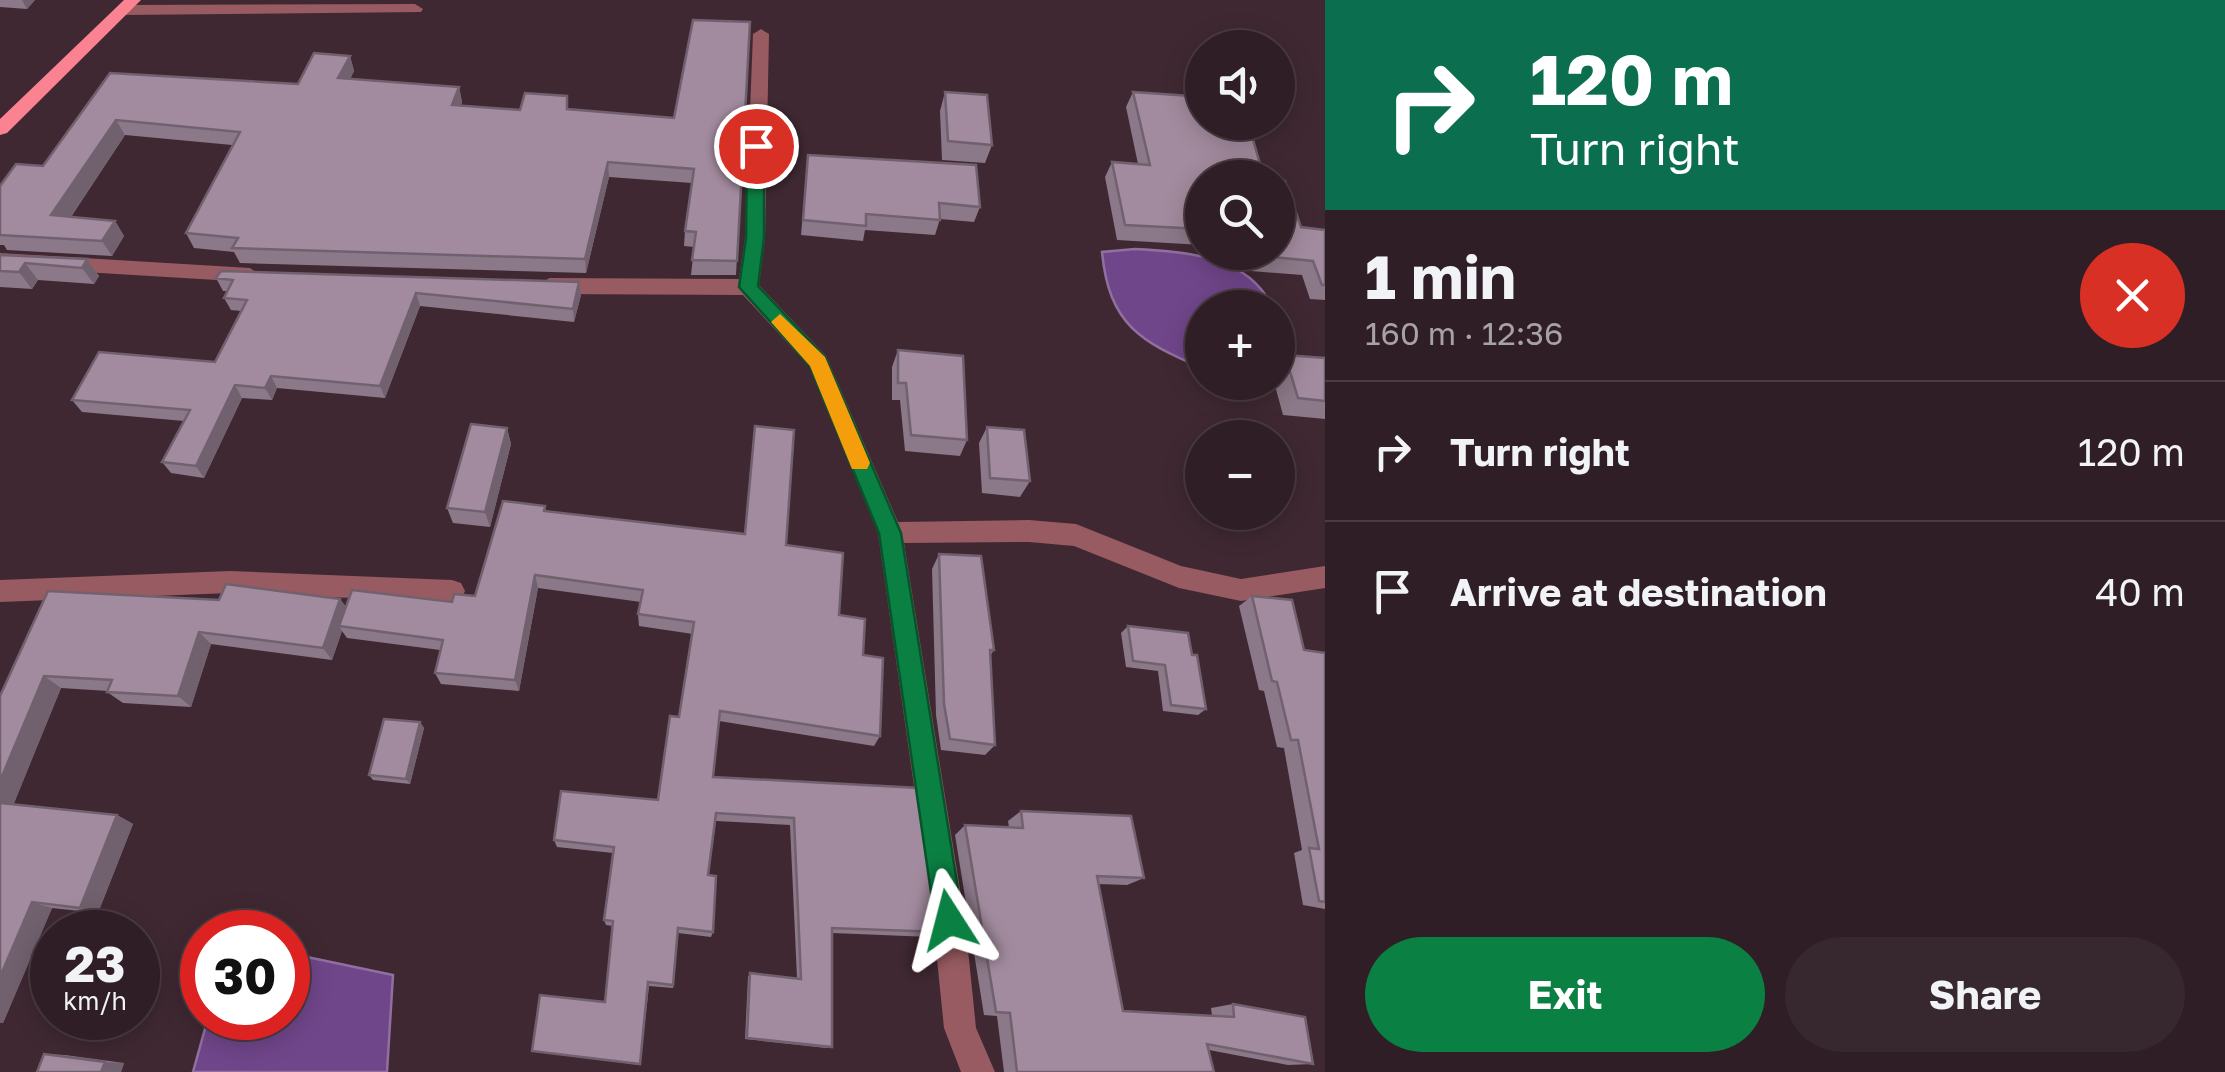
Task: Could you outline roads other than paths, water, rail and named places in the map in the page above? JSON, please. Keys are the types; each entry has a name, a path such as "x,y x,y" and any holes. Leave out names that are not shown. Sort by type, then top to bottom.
{"main road":[{"path":"0,130 127,5"}],"street":[{"path":"127,5 415,9"},
{"path":"748,287 755,238 760,34"},
{"path":"0,260 278,276"},
{"path":"524,286 748,287 818,362 890,533 949,920 960,1028 978,1072"},
{"path":"890,533 1030,531 1076,536 1179,577 1242,590 1325,577"},
{"path":"0,591 230,582 452,591"}]}
